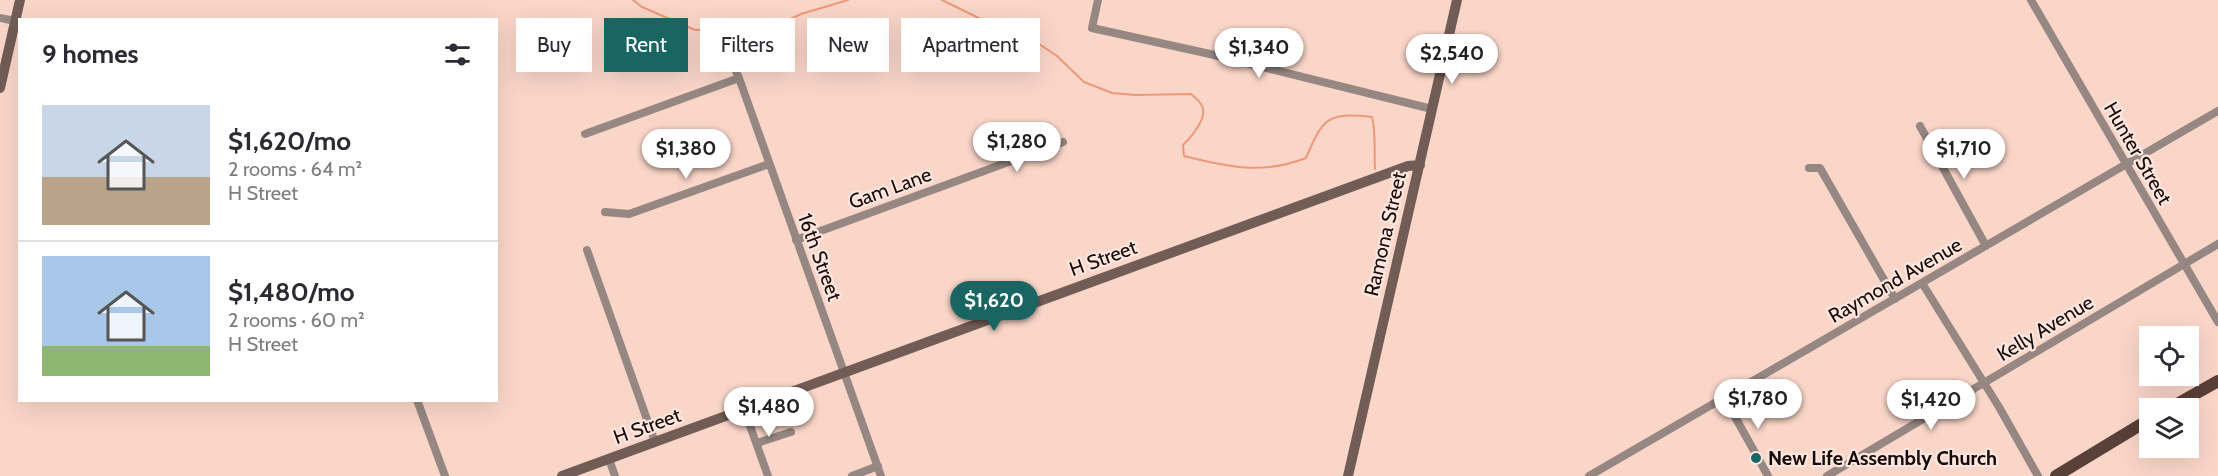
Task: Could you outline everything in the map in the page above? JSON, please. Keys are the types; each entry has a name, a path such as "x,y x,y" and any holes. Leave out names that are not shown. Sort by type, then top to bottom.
{"main road":[{"path":"2188,398 2218,381"},
{"path":"2056,476 2139,427"}],"street":[{"path":"0,88 20,0"},
{"path":"1098,0 1092,28 1220,56 1432,109"},
{"name":"Ramona Street","path":"1348,476 1457,0"},
{"name":"Hunter Street","path":"2031,0 2218,322"},
{"path":"0,18 15,21"},
{"name":"16th Street","path":"736,72 881,476"},
{"path":"585,134 739,78"},
{"name":"Raymond Avenue","path":"1588,476 2218,111"},
{"path":"1920,126 1986,246"},
{"name":"Gam Lane","path":"796,240 1063,142"},
{"path":"605,212 629,214 769,164"},
{"name":"H Street","path":"562,476 1408,166 1420,165"},
{"path":"1809,168 1820,168 1895,299"},
{"name":"Kelly Avenue","path":"1827,476 2218,244"},
{"path":"587,250 655,442"},
{"path":"1922,283 2038,476"},
{"path":"1724,397 1768,476"},
{"path":"418,402 445,476"},
{"path":"744,409 768,476"},
{"path":"757,443 792,432"},
{"path":"609,459 615,476"},
{"path":"852,476 878,466"}],"waterway":[{"path":"633,0 642,7 695,30 753,31 775,26 801,14 848,0"},
{"path":"942,0 1036,42 1057,56 1084,82 1112,93 1191,94 1201,104 1203,116 1198,127 1183,145 1184,156 1245,168 1290,163 1306,158 1317,134 1328,121 1345,116 1372,117 1375,169"}],"place":[{"name":"New Life Assembly Church","path":"1756,458"}]}
